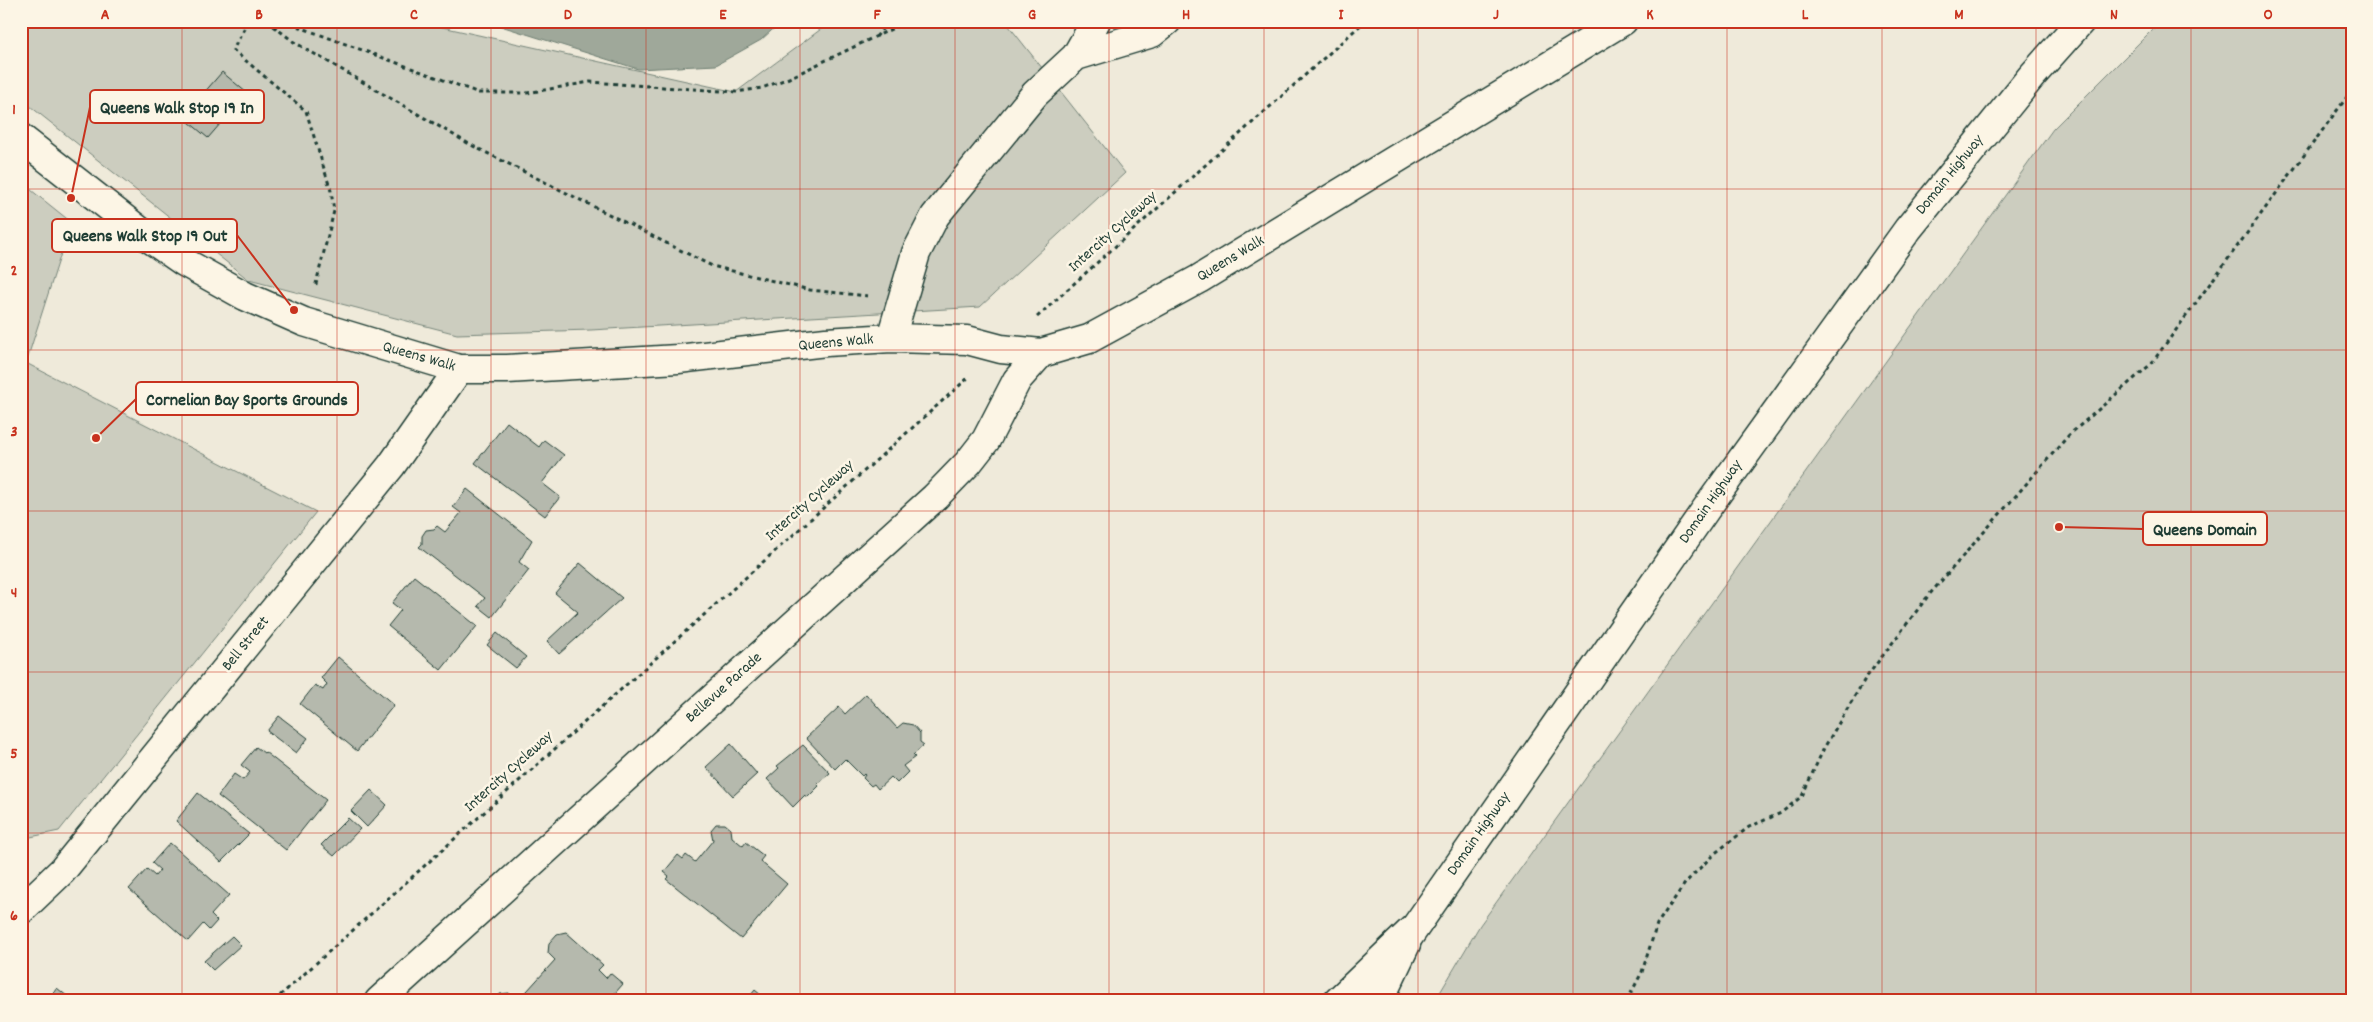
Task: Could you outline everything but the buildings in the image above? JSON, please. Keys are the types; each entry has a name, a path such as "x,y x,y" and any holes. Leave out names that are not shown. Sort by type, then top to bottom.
{"main road":[{"path":"895,325 916,253 935,216 1034,94 1076,56 1096,21"},
{"path":"1076,56 1152,33 1167,21"},
{"name":"Queens Walk","path":"21,138 145,235 184,262 245,296 304,322 459,369 507,370 678,359 826,342 895,325 1001,349 1041,353 1089,339 1198,279 1623,21"},
{"name":"Domain Highway","path":"1364,1001 1706,509 1908,229 2006,106 2081,21"},
{"name":"Bellevue Parade","path":"379,1001 935,497 968,463 986,440 1017,380 1041,353"},
{"name":"Bell Street","path":"21,910 62,871 391,466 459,369"},
{"path":"1338,1001 1413,929"},
{"path":"1379,1001 1413,929"}],"path":[{"path":"248,21 233,50 306,111 331,190 334,211 320,275 304,322"},
{"path":"267,21 294,42 471,145 712,266 810,290 868,295 895,325"},
{"path":"283,21 479,93 495,94 527,92 590,82 736,92 762,88 789,78 908,21"},
{"path":"875,38 888,21"},
{"name":"Intercity Cycleway","path":"274,1001 1365,21"},
{"path":"1627,1001 1642,972 1657,924 1686,882 1714,854 1749,827 1781,813 1802,796 1824,748 1865,680 1928,596 2069,435 2151,364 2352,90"}],"shaded area":[{"path":"21,21 415,21 736,92 832,21 1005,21 1125,173 980,307 591,330 457,334 249,280 21,99"},
{"path":"485,21 782,21 761,40 716,65 638,69"},
{"path":"2161,21 2352,21 2352,1001 1435,1001 1480,925 2053,129"},
{"path":"21,182 71,222 26,363 316,512 59,831 21,839"}],"place":[{"name":"Queens Walk Stop 19 In","path":"71,198"},
{"name":"Queens Walk Stop 19 Out","path":"294,310"},
{"name":"Cornelian Bay Sports Grounds","path":"96,438"},
{"name":"Queens Domain","path":"2059,527"}]}
